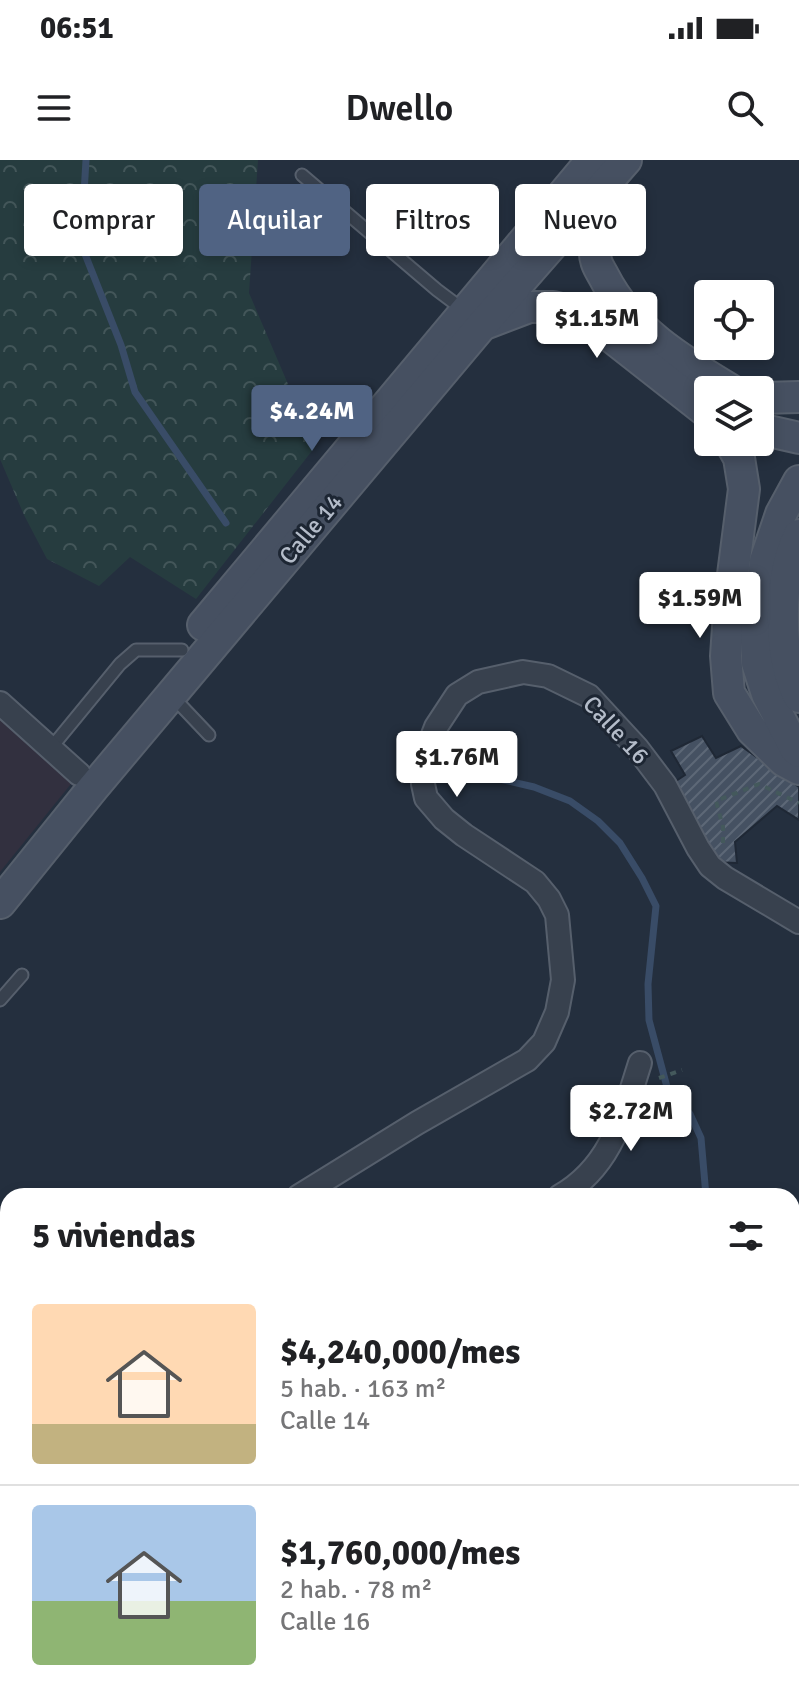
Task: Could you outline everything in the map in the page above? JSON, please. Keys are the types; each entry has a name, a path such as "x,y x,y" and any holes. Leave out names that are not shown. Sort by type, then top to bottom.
{"main road":[{"name":"Calle 14","path":"598,173 626,160"},
{"path":"598,173 595,258 612,293 631,319 676,357 708,376"},
{"name":"Calle 14","path":"0,903 171,696 473,318 515,253"},
{"name":"Calle 14","path":"0,872 182,650 473,318 540,256"},
{"path":"591,256 595,258"},
{"path":"473,318 529,307 553,307 573,312 610,336 694,401"},
{"path":"774,398 799,397"},
{"path":"774,432 799,438"},
{"path":"738,456 744,489 728,627 726,656 729,693 752,730 784,761 799,769"},
{"path":"799,481 781,514 765,561 756,633 757,663 767,694 799,752"},
{"path":"799,535 787,571 784,602 793,685 799,697"}],"street":[{"name":"Calle 16","path":"314,1188 417,1123 527,1060 544,1042 557,1012 563,980 557,915 549,899 535,882 444,819 426,798 424,758 436,727 457,695 478,682 523,672 548,676 589,696 637,748 665,785 710,866 799,922"},
{"path":"0,703 79,774"},
{"path":"572,1188 594,1171 606,1153 644,1073"}],"lane":[{"path":"302,175 473,318"},
{"path":"51,748 120,664 136,650 182,650"},
{"path":"171,696 209,735"},
{"path":"0,1000 22,975"}],"path":[{"path":"728,880 722,862 723,827 716,801 759,784 799,803"},
{"path":"644,1073 682,1070"}],"shaded area":[{"path":"0,703 79,774 0,872"}],"green space":[{"path":"0,160 258,160 256,184 199,184 199,256 252,256 249,293 315,447 196,599 130,557 99,586 47,559 0,459"}],"building":[{"path":"702,736 716,758 741,746 799,787 799,820 777,806 735,842 737,863 710,862 673,783 685,775 671,751"}],"waterway":[{"path":"86,160 81,244 121,345 135,392 226,523"},
{"path":"482,775 534,787 570,801 598,821 620,843 642,878 656,906 648,984 649,1020 667,1087 690,1114 701,1138 705,1188"}]}
